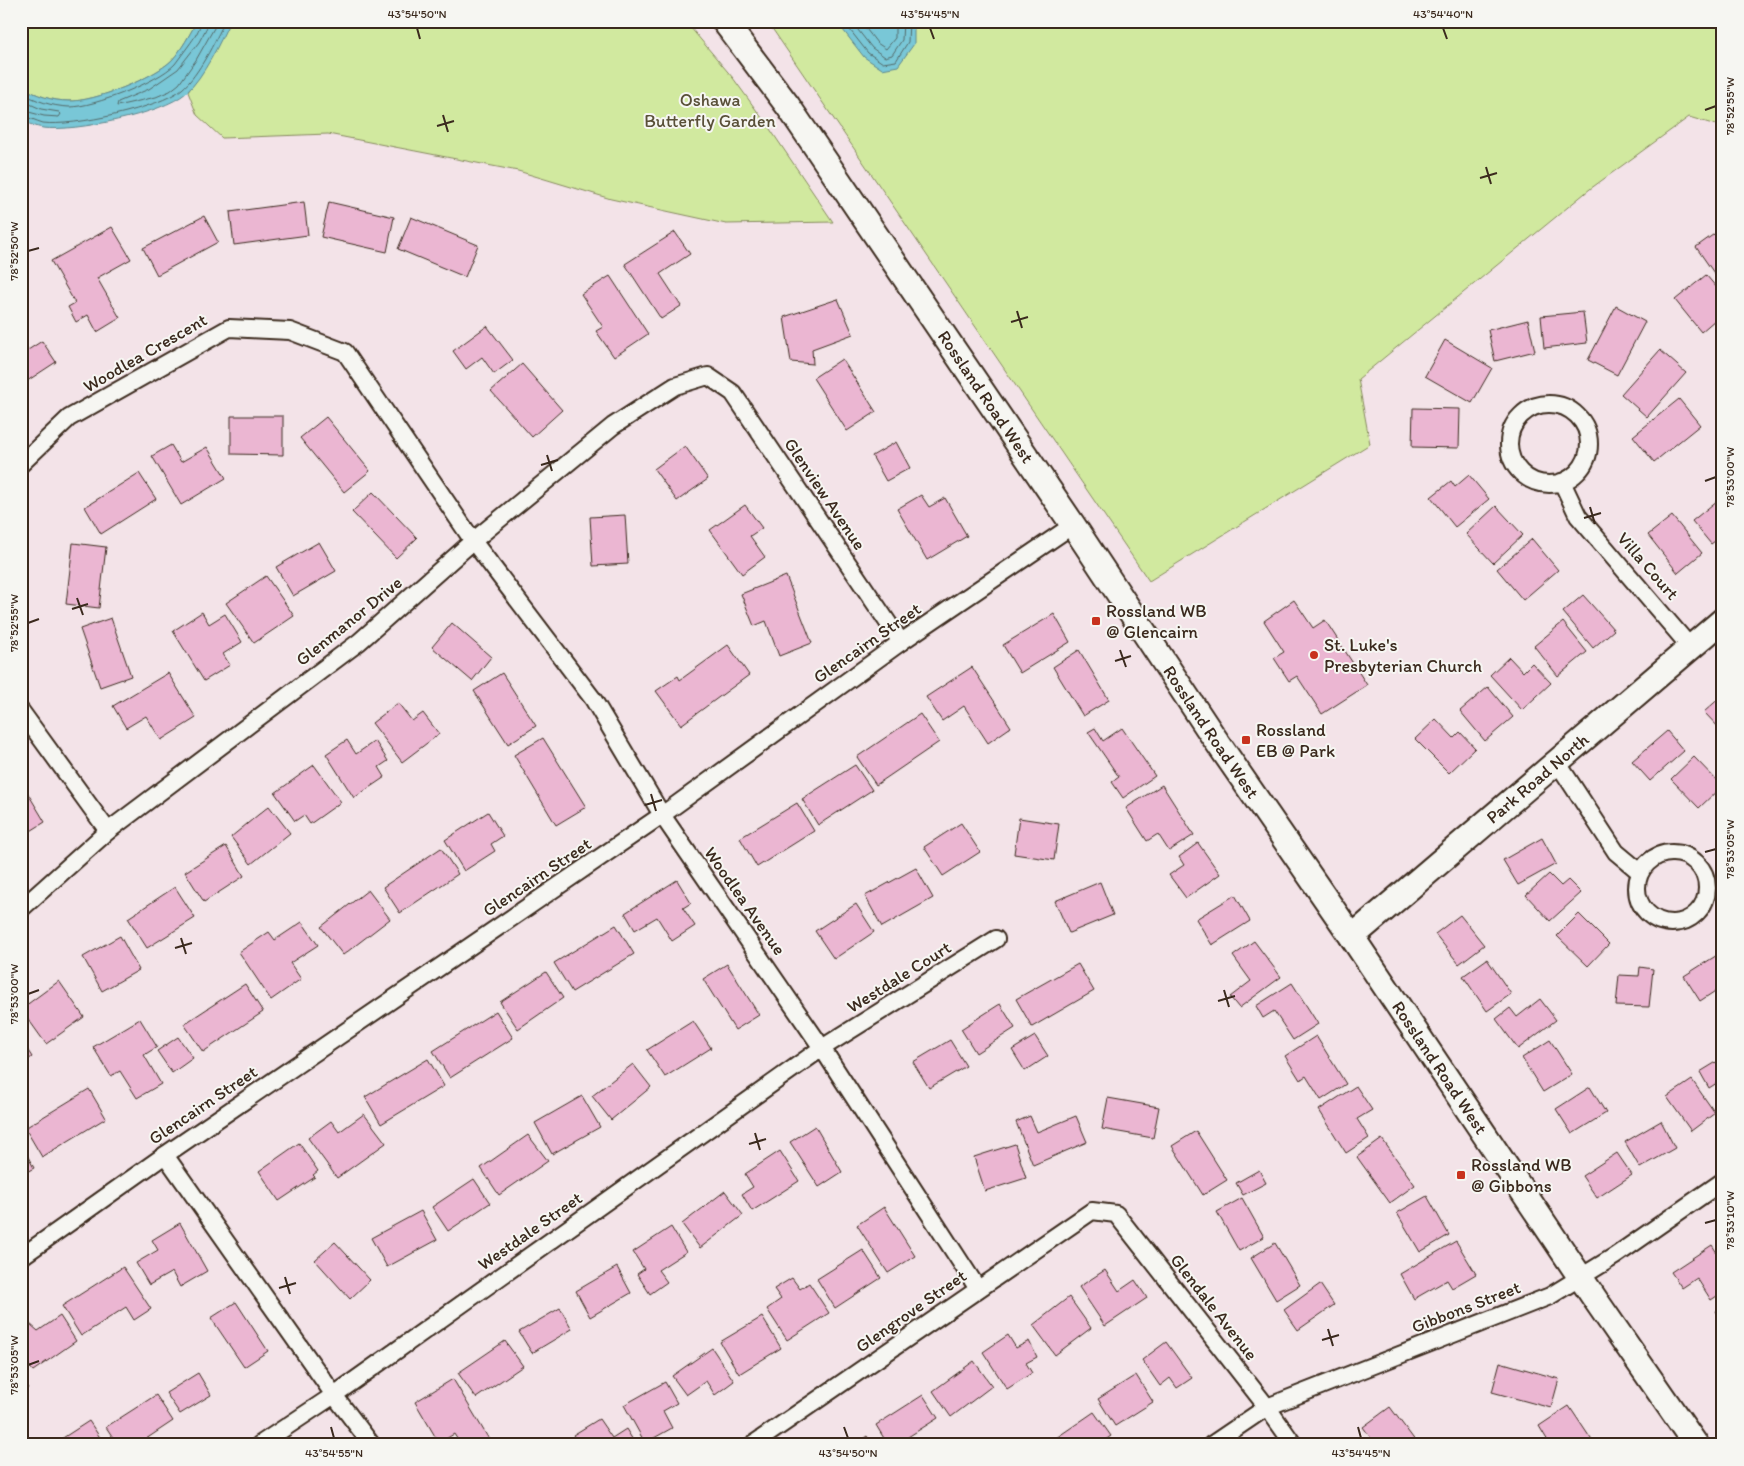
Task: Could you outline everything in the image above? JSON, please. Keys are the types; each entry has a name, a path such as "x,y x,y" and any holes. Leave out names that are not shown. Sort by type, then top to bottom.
{"main road":[{"name":"Rossland Road West","path":"724,21 788,106 1213,736 1352,936 1580,1278 1696,1445"},
{"name":"Park Road North","path":"1352,936 1723,620"}],"street":[{"name":"Woodlea Crescent","path":"21,464 69,418 229,328 290,331 345,352 474,540"},
{"name":"Glenmanor Drive","path":"21,909 108,830 360,642 474,540 613,426 675,386 708,376"},
{"name":"Glenview Avenue","path":"708,376 733,392 901,642"},
{"path":"1540,404 1554,404 1567,408 1578,415 1585,426 1589,439 1588,453 1583,465 1574,475 1562,482 1550,484 1531,479 1516,466 1511,455 1509,442 1512,429 1518,418 1540,404"},
{"name":"Villa Court","path":"1562,482 1578,516 1691,648"},
{"name":"Glencairn Street","path":"21,1257 165,1155 662,815 901,642 1072,525"},
{"name":"Woodlea Avenue","path":"474,540 593,699 662,815 822,1048 978,1289"},
{"path":"21,711 108,830"},
{"path":"1557,762 1616,852 1640,872"},
{"path":"1669,852 1680,853 1692,858 1700,866 1706,877 1708,889 1705,901 1699,911 1690,919 1679,923 1657,920 1648,914 1639,900 1637,883 1640,872 1647,862 1657,855 1669,852"},
{"name":"Westdale Court","path":"822,1048 996,939"},
{"name":"Westdale Street","path":"259,1445 334,1395 822,1048"},
{"path":"165,1155 334,1395 372,1445"},
{"name":"Gibbons Street","path":"1211,1445 1267,1407 1550,1296 1615,1256 1723,1181"},
{"name":"Glengrove Street","path":"752,1445 1092,1211"},
{"name":"Glendale Avenue","path":"1092,1211 1116,1214 1267,1407 1294,1445"}],"green space":[{"path":"21,21 197,21 172,60 152,74 123,88 93,98 69,101 44,97 21,87"},
{"name":"Oshawa Butterfly Garden","path":"230,21 685,21 733,78 833,222 726,224 611,199 518,171 328,134 222,138 197,115 188,92 206,66"},
{"path":"767,21 1723,21 1723,127 1689,117 1590,189 1358,379 1370,444 1149,581"}],"water":[{"path":"197,21 230,21 199,78 186,93 174,101 158,108 117,120 75,127 43,128 21,121 21,87 44,97 69,101 93,98 123,88 152,74 172,60"},
{"path":"836,21 914,21 914,44 898,66 882,69 864,57"}],"building":[{"path":"304,202 308,235 234,245 230,212"},
{"path":"329,202 394,217 387,252 321,237"},
{"path":"204,216 218,242 157,275 143,248"},
{"path":"411,217 478,245 465,277 398,249"},
{"path":"112,227 131,259 97,278 120,318 97,332 88,315 76,322 68,307 75,303 51,261"},
{"path":"675,232 690,254 660,274 681,306 661,319 625,264"},
{"path":"1717,232 1723,239 1723,286 1696,247"},
{"path":"1706,275 1723,295 1723,313 1701,332 1675,300"},
{"path":"610,276 648,334 614,357 596,331 603,327 581,294"},
{"path":"838,299 853,334 812,349 813,364 791,362 784,317"},
{"path":"1616,306 1645,322 1617,375 1588,360"},
{"path":"1583,312 1587,343 1544,348 1541,316"},
{"path":"1528,320 1535,351 1495,361 1488,330"},
{"path":"487,326 513,360 494,374 482,357 466,369 453,351"},
{"path":"1445,340 1492,368 1472,403 1425,376"},
{"path":"22,341 28,350 42,341 56,362 21,385"},
{"path":"1660,350 1686,373 1647,417 1621,394"},
{"path":"842,359 876,412 847,431 813,378"},
{"path":"522,364 562,410 532,437 491,391"},
{"path":"1679,399 1700,425 1654,462 1633,436"},
{"path":"1413,408 1460,409 1459,448 1412,447"},
{"path":"231,416 283,416 283,455 231,454"},
{"path":"326,417 370,471 344,492 300,438"},
{"path":"896,442 910,468 886,481 872,456"},
{"path":"171,445 181,462 207,447 226,478 181,505 152,456"},
{"path":"685,446 708,479 677,501 654,469"},
{"path":"139,473 156,499 101,534 85,507"},
{"path":"1469,475 1489,499 1455,527 1431,497 1451,481 1455,487"},
{"path":"373,492 417,538 396,558 352,512"},
{"path":"921,495 929,507 945,498 967,536 927,560 897,509"},
{"path":"1723,496 1723,535 1711,544 1692,521"},
{"path":"745,505 762,528 750,536 765,557 742,574 710,530"},
{"path":"1496,506 1523,535 1493,563 1466,534"},
{"path":"625,515 628,564 593,566 590,517"},
{"path":"1672,516 1702,553 1678,573 1648,535"},
{"path":"1532,539 1558,570 1523,600 1497,569"},
{"path":"319,542 336,571 293,596 276,567"},
{"path":"73,543 106,547 99,608 66,604"},
{"path":"266,576 294,616 254,643 226,603"},
{"path":"786,576 812,643 779,656 766,621 754,626 741,594"},
{"path":"1583,595 1614,630 1593,648 1563,612"},
{"name":"St. Luke's Presbyterian Church","path":"1294,600 1313,628 1325,620 1367,685 1322,714 1297,676 1289,681 1274,658 1284,652 1264,621"},
{"path":"202,612 209,624 225,614 242,642 223,654 230,665 204,681 173,631"},
{"path":"1054,614 1070,642 1020,673 1003,645"},
{"path":"111,618 131,676 100,687 80,629"},
{"path":"1563,622 1587,652 1558,676 1534,646"},
{"path":"452,623 491,657 472,681 432,647"},
{"path":"728,645 749,675 681,725 656,691 678,676 680,680"},
{"path":"1079,650 1109,700 1083,716 1053,667"},
{"path":"1509,657 1523,672 1532,663 1551,683 1522,710 1490,675"},
{"path":"972,667 1011,727 988,743 964,706 942,721 926,697"},
{"path":"168,673 196,718 161,740 146,716 126,728 113,706"},
{"path":"502,673 536,726 508,744 474,691"},
{"path":"1488,687 1513,717 1485,741 1460,711"},
{"path":"1723,695 1723,732 1704,712"},
{"path":"398,703 412,721 423,713 439,734 402,762 372,723"},
{"path":"920,714 939,742 876,785 857,757"},
{"path":"1436,719 1454,738 1460,732 1475,748 1449,773 1415,739"},
{"path":"1095,728 1103,741 1122,728 1155,776 1123,798 1112,782 1119,777 1088,732"},
{"path":"1667,731 1684,751 1650,781 1632,761"},
{"path":"543,738 586,807 556,825 514,755"},
{"path":"347,740 356,754 375,741 388,761 379,767 385,777 354,798 326,754"},
{"path":"1694,757 1722,786 1699,808 1671,779"},
{"path":"314,765 341,802 310,824 304,815 295,821 275,793"},
{"path":"855,765 872,790 818,825 802,799"},
{"path":"21,782 45,822 21,837"},
{"path":"1162,785 1194,835 1169,851 1158,834 1147,841 1126,808"},
{"path":"797,803 814,831 757,867 740,838"},
{"path":"269,806 290,833 251,864 231,837"},
{"path":"488,812 503,836 491,844 495,851 464,871 445,840"},
{"path":"1019,818 1059,824 1054,860 1014,854"},
{"path":"961,823 980,852 943,876 924,847"},
{"path":"1542,838 1556,864 1518,885 1503,860"},
{"path":"1198,843 1220,874 1186,898 1169,875 1184,865 1179,857"},
{"path":"226,846 244,876 204,902 185,872"},
{"path":"441,848 458,874 400,913 383,887"},
{"path":"916,868 933,898 882,927 865,896"},
{"path":"1549,874 1561,886 1568,880 1581,893 1550,921 1526,895"},
{"path":"677,880 691,903 683,908 695,926 672,941 657,917 635,930 625,913"},
{"path":"1100,882 1113,915 1069,933 1055,901"},
{"path":"175,887 195,918 147,948 128,918"},
{"path":"368,890 390,919 343,955 321,927"},
{"path":"1235,895 1250,921 1212,945 1196,919"},
{"path":"856,904 874,932 834,959 815,931"},
{"path":"1579,914 1609,944 1588,966 1557,936"},
{"path":"1460,915 1484,945 1459,964 1435,934"},
{"path":"302,922 318,945 290,963 301,979 271,1000 239,952 269,932 275,940"},
{"path":"616,925 634,954 572,992 554,963"},
{"path":"120,936 139,970 102,991 83,957"},
{"path":"1254,941 1281,977 1239,1008 1230,997 1251,981 1233,956"},
{"path":"1722,952 1723,986 1700,1001 1684,976"},
{"path":"1487,959 1511,994 1487,1011 1463,976"},
{"path":"727,964 759,1015 735,1030 703,979"},
{"path":"1078,964 1094,991 1032,1027 1016,999"},
{"path":"1640,967 1653,969 1649,1007 1616,1006 1619,975 1639,976"},
{"path":"546,972 563,998 518,1029 500,1002"},
{"path":"59,981 84,1017 46,1044 21,1009"},
{"path":"1292,983 1318,1024 1293,1040 1274,1011 1263,1018 1256,1006"},
{"path":"245,984 263,1012 203,1052 184,1024"},
{"path":"1540,999 1556,1020 1518,1049 1496,1019 1510,1008 1517,1017"},
{"path":"1000,1004 1015,1028 976,1053 961,1029"},
{"path":"496,1011 513,1038 450,1078 433,1051"},
{"path":"140,1019 157,1047 144,1055 161,1084 137,1098 120,1071 111,1076 93,1047"},
{"path":"693,1021 711,1048 665,1077 647,1050"},
{"path":"1035,1036 1048,1056 1025,1071 1012,1050"},
{"path":"1316,1036 1346,1084 1321,1100 1306,1076 1300,1080 1285,1056"},
{"path":"178,1037 193,1058 172,1073 157,1051"},
{"path":"21,1040 32,1057 21,1065"},
{"path":"950,1040 966,1066 929,1088 913,1062"},
{"path":"1550,1040 1572,1074 1543,1092 1522,1058"},
{"path":"1723,1058 1723,1085 1720,1081 1709,1088 1700,1072"},
{"path":"428,1059 444,1086 381,1124 365,1097"},
{"path":"633,1064 651,1087 611,1120 592,1096"},
{"path":"1692,1080 1715,1113 1691,1131 1667,1097"},
{"path":"1356,1086 1372,1110 1357,1119 1369,1138 1346,1153 1319,1110"},
{"path":"1590,1087 1606,1113 1572,1134 1556,1109"},
{"path":"89,1089 106,1118 42,1157 25,1128"},
{"path":"582,1096 600,1127 552,1154 535,1123"},
{"path":"1108,1098 1159,1107 1153,1138 1102,1129"},
{"path":"364,1114 386,1143 337,1178 308,1138 331,1121 339,1132"},
{"path":"1030,1116 1037,1132 1076,1116 1087,1142 1033,1165 1016,1122"},
{"path":"1661,1121 1675,1148 1640,1168 1625,1142"},
{"path":"815,1126 842,1172 819,1187 790,1142"},
{"path":"1196,1131 1227,1180 1203,1195 1172,1146"},
{"path":"528,1135 548,1161 499,1195 481,1168"},
{"path":"1382,1139 1415,1185 1390,1203 1357,1157"},
{"path":"299,1143 318,1171 313,1175 315,1177 279,1201 259,1171"},
{"path":"21,1144 34,1168 21,1175"},
{"path":"1015,1144 1026,1178 985,1191 974,1157"},
{"path":"780,1151 799,1181 752,1211 742,1194 753,1187 745,1174"},
{"path":"1617,1153 1632,1175 1597,1198 1582,1176"},
{"path":"1259,1170 1266,1183 1243,1195 1236,1183"},
{"path":"474,1179 490,1203 448,1231 432,1207"},
{"path":"725,1191 743,1215 700,1248 682,1224"},
{"path":"1427,1196 1449,1235 1420,1252 1397,1213"},
{"path":"1242,1198 1264,1237 1239,1251 1217,1212"},
{"path":"884,1207 915,1256 888,1273 857,1225"},
{"path":"421,1211 437,1240 387,1267 371,1238"},
{"path":"180,1223 207,1271 180,1287 172,1272 149,1285 136,1263 158,1250 152,1240"},
{"path":"671,1227 686,1252 658,1270 667,1282 650,1294 637,1274 644,1269 633,1252"},
{"path":"1456,1241 1476,1274 1452,1288 1447,1280 1414,1299 1400,1274"},
{"path":"335,1242 370,1280 350,1299 315,1260"},
{"path":"1275,1243 1300,1285 1276,1300 1251,1258"},
{"path":"1712,1245 1723,1262 1723,1292 1711,1300 1697,1278 1682,1288 1671,1272"},
{"path":"863,1250 881,1278 835,1308 817,1279"},
{"path":"123,1267 151,1309 134,1320 126,1307 81,1336 62,1306"},
{"path":"617,1267 631,1293 590,1317 576,1291"},
{"path":"1105,1270 1119,1291 1135,1280 1147,1298 1105,1326 1079,1287"},
{"path":"792,1278 800,1289 809,1283 829,1313 787,1340 767,1309 781,1299 774,1289"},
{"path":"1320,1284 1334,1305 1298,1330 1284,1310"},
{"path":"1069,1297 1091,1328 1055,1355 1033,1325"},
{"path":"236,1302 268,1351 244,1367 211,1318"},
{"path":"1723,1306 1723,1322 1716,1311"},
{"path":"560,1308 572,1329 532,1353 519,1332"},
{"path":"60,1316 76,1341 33,1371 21,1355 21,1331 30,1324 38,1331"},
{"path":"762,1317 781,1348 739,1374 720,1342"},
{"path":"1008,1335 1016,1348 1029,1341 1037,1357 1026,1363 1032,1373 1007,1389 983,1352"},
{"path":"505,1341 523,1366 476,1398 458,1373"},
{"path":"1166,1342 1192,1378 1177,1388 1170,1378 1160,1386 1142,1360"},
{"path":"712,1348 734,1381 715,1395 706,1381 686,1395 672,1376"},
{"path":"974,1361 992,1386 951,1417 933,1391"},
{"path":"1500,1362 1559,1379 1551,1408 1492,1392"},
{"path":"198,1373 211,1395 180,1414 166,1393"},
{"path":"1136,1375 1153,1402 1115,1426 1098,1399"},
{"path":"21,1379 28,1388 21,1393"},
{"path":"453,1379 490,1441 483,1445 461,1445 454,1434 439,1443 415,1402"},
{"path":"665,1382 677,1403 663,1411 672,1428 645,1443 624,1405"},
{"path":"156,1395 173,1421 137,1445 118,1445 106,1427"},
{"path":"923,1395 938,1418 908,1437 911,1441 906,1445 888,1445 876,1425"},
{"path":"1569,1406 1595,1445 1542,1445 1548,1441 1539,1426"},
{"path":"1390,1407 1416,1442 1413,1445 1376,1445 1363,1427"},
{"path":"1094,1412 1111,1436 1098,1445 1060,1445 1056,1438"},
{"path":"599,1419 612,1438 626,1429 636,1445 579,1445 573,1435"},
{"path":"89,1421 105,1445 52,1445"},
{"path":"867,1436 873,1445 854,1445"},
{"path":"1040,1438 1045,1445 1030,1445"}],"place":[{"name":"Rossland WB @ Glencairn","path":"1096,621"},
{"name":"St. Luke's Presbyterian Church","path":"1314,655"},
{"name":"Rossland EB @ Park","path":"1246,740"},
{"name":"Rossland WB @ Gibbons","path":"1461,1175"}]}
